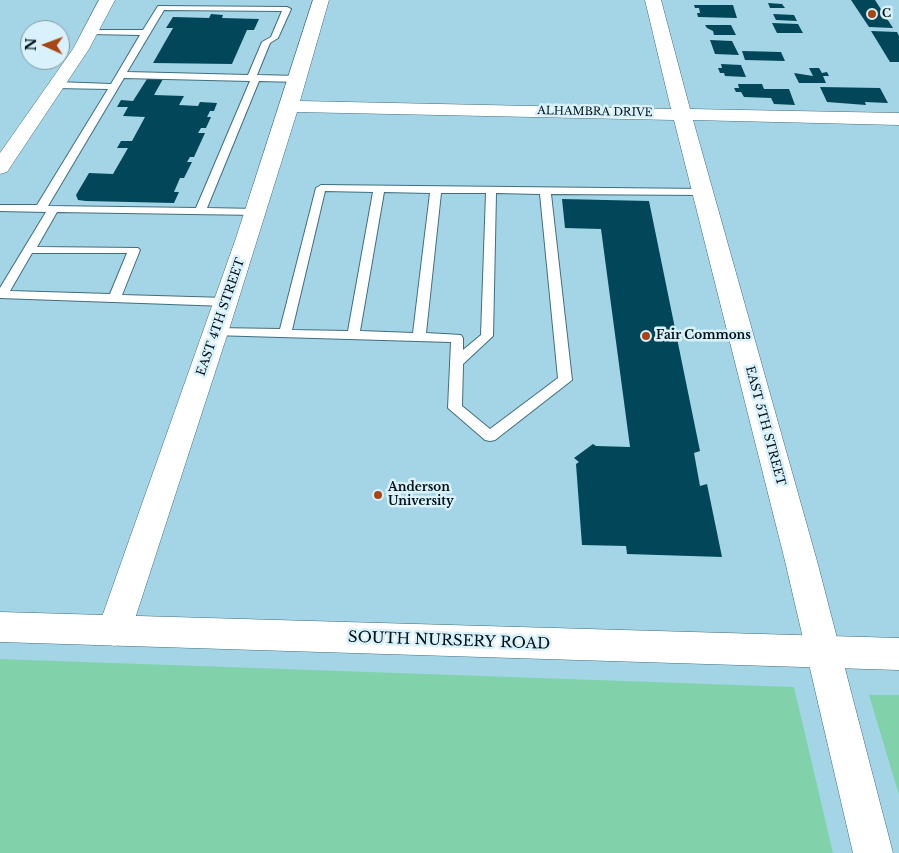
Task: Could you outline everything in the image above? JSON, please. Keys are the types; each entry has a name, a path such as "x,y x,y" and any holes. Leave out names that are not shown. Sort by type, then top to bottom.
{"street":[{"path":"0,168 90,32 106,0"},
{"name":"EAST 4TH STREET","path":"114,631 257,212 322,0"},
{"name":"EAST 5TH STREET","path":"653,0 801,561 873,853"},
{"name":"ALHAMBRA DRIVE","path":"291,106 899,118"},
{"name":"SOUTH NURSERY ROAD","path":"0,627 899,654"}],"lane":[{"path":"41,208 163,4 288,4 274,38 266,42 254,78 200,211"},
{"path":"90,32 146,33"},
{"path":"120,75 299,79"},
{"path":"56,85 114,87"},
{"path":"285,333 321,188 703,192"},
{"path":"353,335 379,189"},
{"path":"419,337 436,189"},
{"path":"456,363 487,336 491,190"},
{"path":"216,332 458,338 454,408 490,436 565,380 545,191"},
{"path":"0,208 257,212"},
{"path":"54,208 2,295 226,302"},
{"path":"29,250 134,250 115,298"}],"green space":[{"path":"0,659 794,687 833,853 0,853"},
{"path":"869,695 899,695 899,795"}],"building":[{"name":"C","path":"851,0 875,0 893,28 869,27"},
{"path":"768,3 782,4 785,8 770,8"},
{"path":"694,5 733,5 737,18 698,17 697,13 700,13 699,8 695,8"},
{"path":"211,14 223,15 222,18 259,19 254,30 247,30 232,64 153,63 173,28 166,28 173,17 209,18"},
{"path":"773,14 794,15 797,21 776,20"},
{"path":"772,23 798,24 803,33 777,33"},
{"path":"705,25 731,25 736,35 714,35 713,31"},
{"path":"871,31 897,32 899,36 899,62 890,62"},
{"path":"710,40 732,41 739,55 715,54"},
{"path":"742,51 781,52 785,61 745,60"},
{"path":"721,64 741,65 746,77 725,76 724,73 720,73 718,68 722,68"},
{"path":"809,68 819,68 822,73 827,72 829,76 823,76 826,83 799,83 794,73 813,76"},
{"path":"147,79 163,79 154,95 184,96 179,105 198,106 200,102 217,103 214,111 210,111 207,117 211,117 206,128 201,128 198,133 205,133 194,157 190,157 187,162 192,162 184,178 180,178 174,192 179,192 174,203 78,200 76,195 89,173 113,174 128,148 117,148 121,141 132,141 145,117 123,116 128,107 117,107 121,100 133,101"},
{"path":"738,84 762,84 764,89 789,89 795,105 774,104 771,98 744,97 741,92 736,92 734,88 739,88"},
{"path":"820,87 880,88 888,103 865,102 866,105 827,102"},
{"name":"Fair Commons","path":"562,199 649,201 700,451 694,453 700,486 707,484 722,557 627,554 626,546 582,545 576,464 579,462 574,458 593,444 596,446 630,447 601,229 565,228"}],"place":[{"name":"C","path":"872,14"},
{"name":"Fair Commons","path":"646,336"},
{"name":"Anderson University","path":"378,495"}]}
